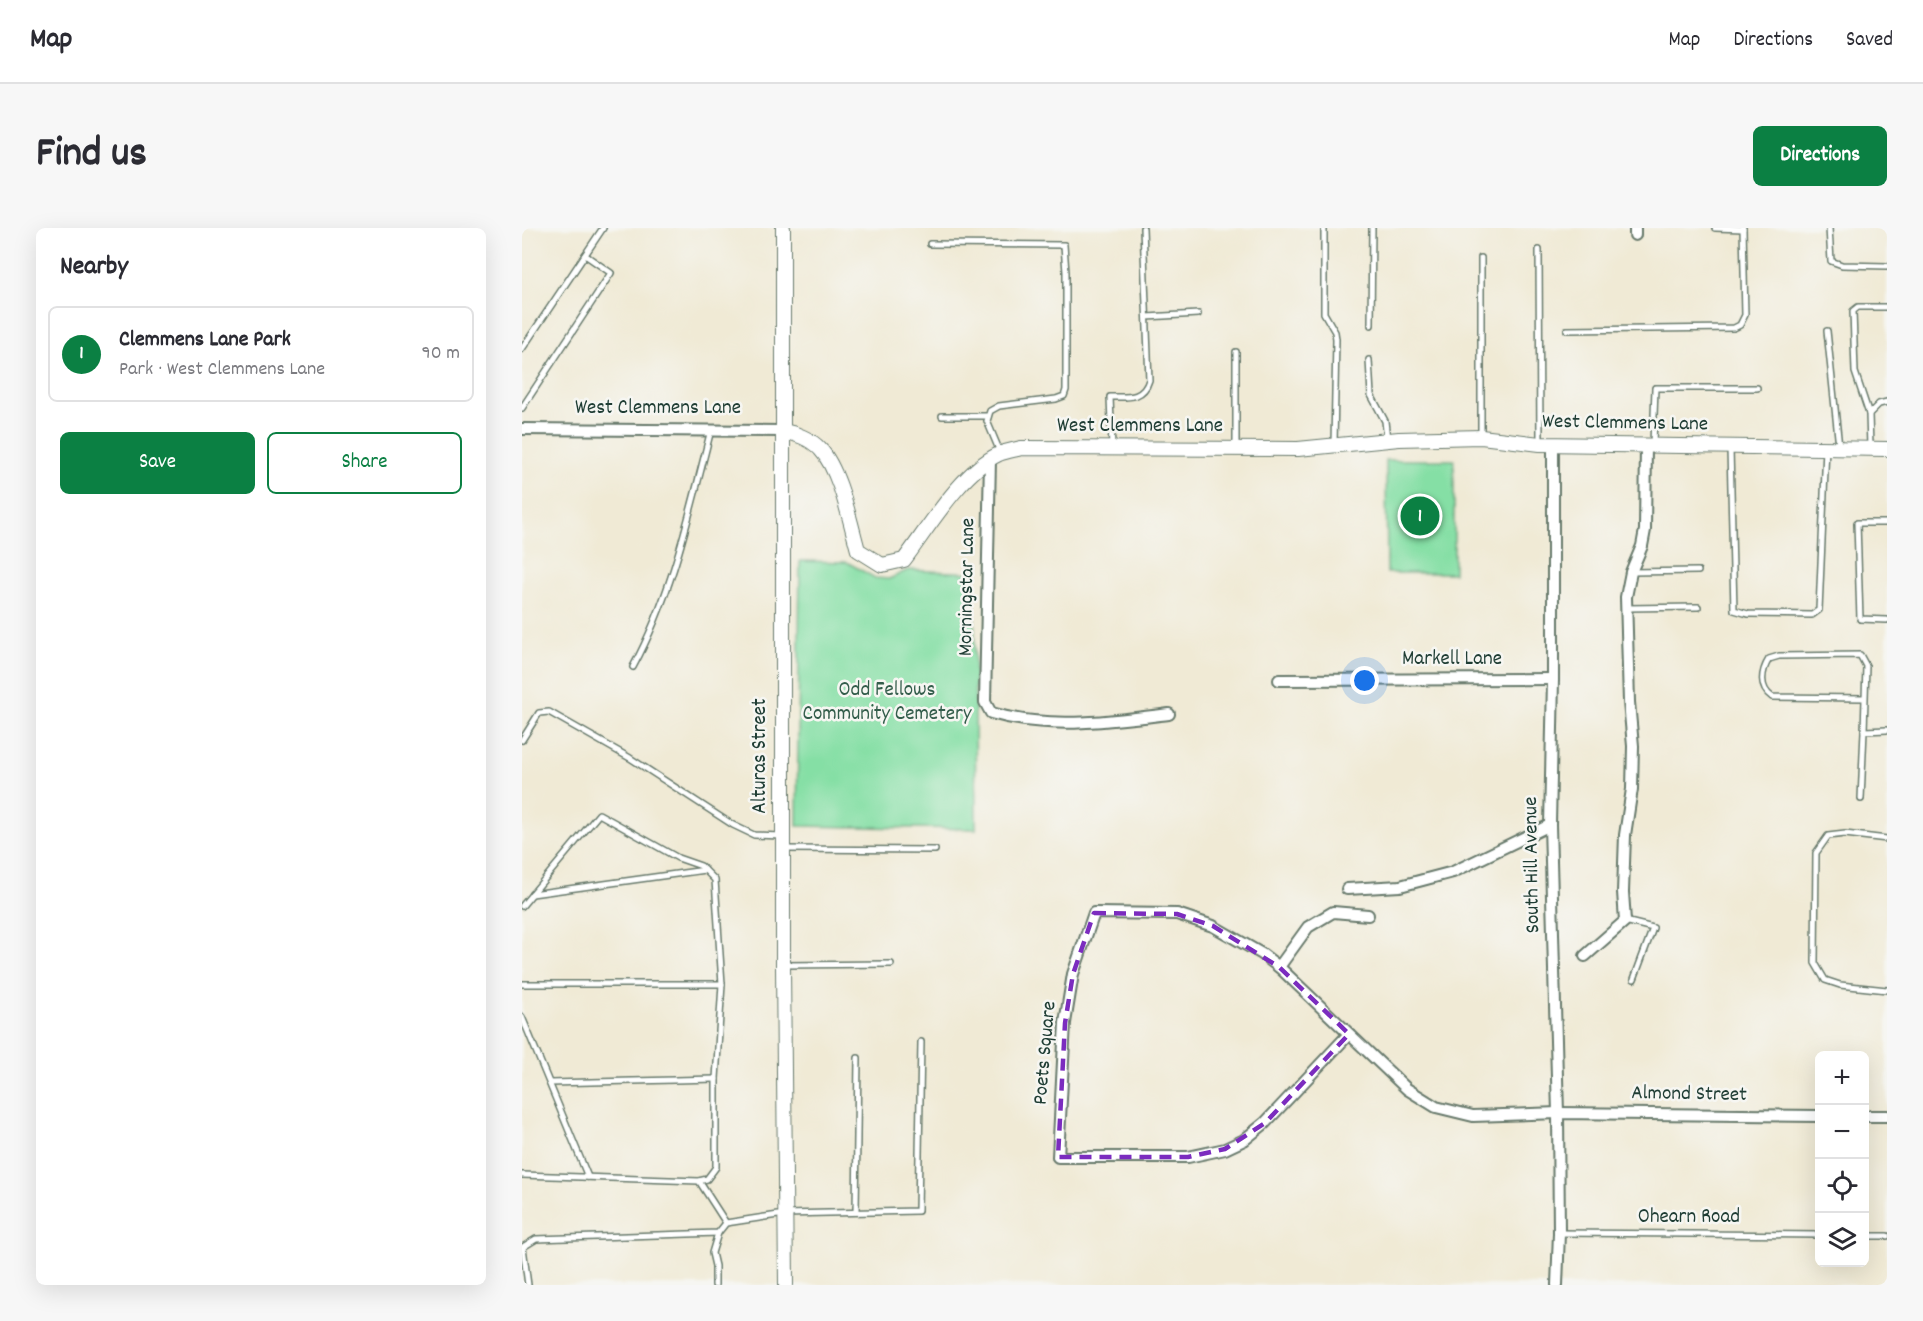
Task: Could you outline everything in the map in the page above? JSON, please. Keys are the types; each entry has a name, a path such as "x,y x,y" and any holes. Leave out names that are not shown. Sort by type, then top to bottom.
{"street":[{"name":"Alturas Street","path":"783,228 782,843 786,1285"},
{"name":"West Clemmens Lane","path":"522,429 783,431 796,434 820,448 834,470 858,550 882,565 904,560 963,481 995,456 1021,448 1298,449 1387,440 1481,437 1547,444 1887,449"},
{"name":"South Hill Avenue","path":"1547,444 1553,679 1550,825 1559,1233 1557,1285"},
{"path":"1585,956 1625,921 1624,835 1632,789 1633,746 1629,702 1626,597 1631,572 1642,546 1645,530 1649,446"},
{"name":"Morningstar Lane","path":"995,456 985,702 991,713 1014,720 1095,723 1169,714"},
{"name":"Markell Lane","path":"1279,680 1553,679"},
{"path":"1347,889 1400,886 1452,872 1550,825"},
{"path":"1279,967 1308,927 1333,912 1368,915"},
{"name":"Poets Square","path":"1349,1034 1265,1123 1244,1140 1225,1149 1188,1157 1058,1157 1065,1023 1074,974 1094,913 1177,914 1213,926 1262,954 1279,967 1407,1089 1436,1107 1473,1116 1557,1113"},
{"name":"Almond Street","path":"1557,1113 1815,1116"},
{"path":"1869,1116 1887,1116"}],"lane":[{"path":"522,349 603,228"},
{"path":"1112,448 1110,397 1135,397 1146,389 1149,380 1143,228"},
{"path":"1324,228 1324,313 1335,332 1336,339 1334,447"},
{"path":"1371,325 1372,228"},
{"path":"1567,330 1734,328 1740,325 1745,315 1743,228 1715,228"},
{"path":"1829,228 1831,261 1842,265 1887,266"},
{"path":"930,244 1064,245 1066,390 1064,396 1056,399 999,406 990,411 987,421 995,456"},
{"path":"1539,250 1547,444"},
{"path":"522,408 611,273 585,255"},
{"path":"1481,258 1481,437"},
{"path":"1870,449 1869,414 1855,372 1853,311 1858,307 1887,307"},
{"path":"1147,317 1198,314"},
{"path":"1730,447 1734,610 1748,614 1812,615 1819,610 1832,448 1827,331"},
{"path":"1236,352 1236,449"},
{"path":"1369,360 1371,395 1385,421 1387,440"},
{"path":"1649,446 1655,388 1757,387"},
{"path":"1869,414 1879,404 1887,402"},
{"path":"942,416 988,416"},
{"path":"633,667 650,637 669,588 711,430"},
{"path":"1887,523 1857,523 1860,620 1887,620"},
{"path":"1631,572 1698,571"},
{"path":"1627,608 1698,608"},
{"path":"1861,799 1864,731 1866,666 1860,655 1779,656 1769,659 1764,668 1762,684 1765,692 1772,697 1865,698"},
{"path":"522,740 539,713 549,712 630,758 733,825 754,835 782,843 935,850"},
{"path":"1864,731 1887,730"},
{"path":"522,906 599,814 678,858 701,866 715,880 722,984 716,1079 716,1167 707,1179 699,1181 522,1175"},
{"path":"1887,839 1845,834 1828,836 1821,845 1816,853 1815,952 1815,963 1825,980 1840,986 1887,990"},
{"path":"532,894 705,870"},
{"path":"1625,921 1653,928 1634,979"},
{"path":"783,965 891,964"},
{"path":"522,984 722,984"},
{"path":"522,1017 588,1176"},
{"path":"715,1285 712,1253 718,1233 726,1223 785,1214 918,1210 921,1042"},
{"path":"856,1212 858,1058"},
{"path":"550,1083 716,1079"},
{"path":"699,1181 726,1223"},
{"path":"528,1285 523,1246 536,1239 718,1233"},
{"name":"Ohearn Road","path":"1559,1233 1815,1235"},
{"path":"1869,1236 1887,1236"}],"highlighted area":[{"path":"1094,913 1177,914 1213,926 1279,967 1349,1034 1265,1123 1225,1149 1188,1157 1058,1157 1065,1023 1073,974"}],"green space":[{"path":"1386,460 1454,460 1454,573 1387,573"},
{"name":"Odd Fellows Community Cemetery","path":"800,561 847,562 875,578 889,579 908,570 974,573 976,829 797,826"}],"place":[{"name":"Clemmens Lane Park","path":"1420,516"}]}
